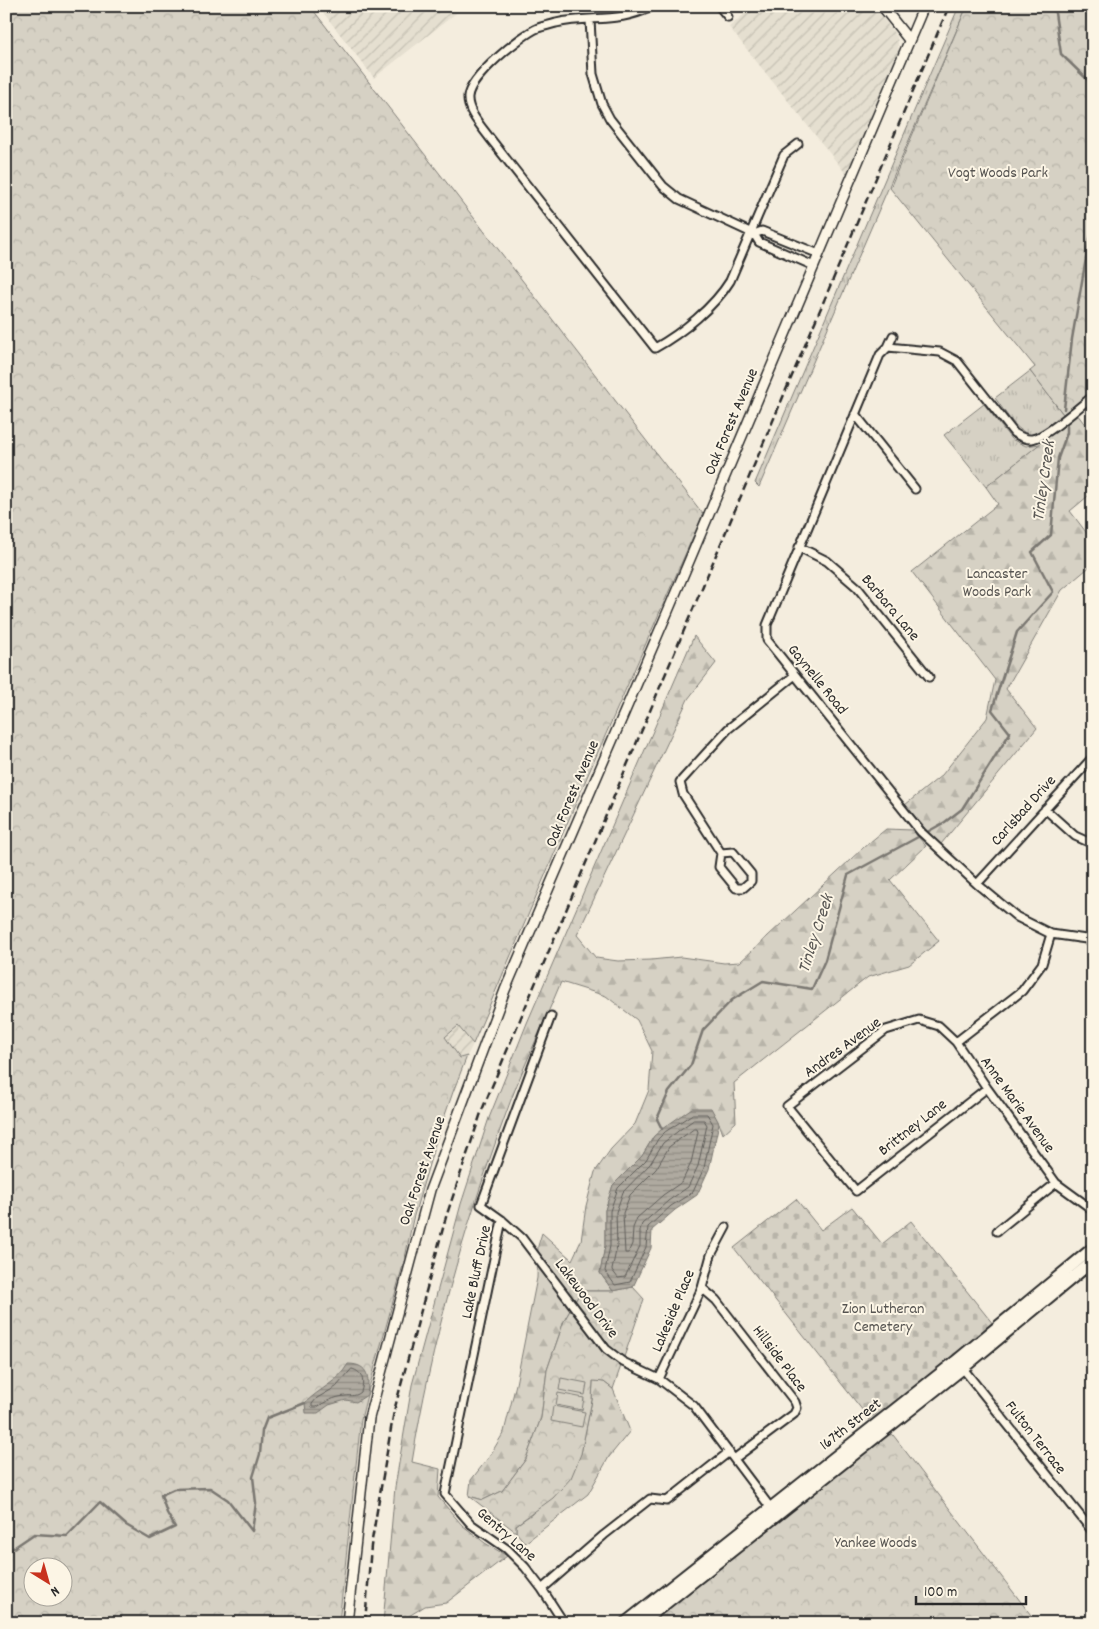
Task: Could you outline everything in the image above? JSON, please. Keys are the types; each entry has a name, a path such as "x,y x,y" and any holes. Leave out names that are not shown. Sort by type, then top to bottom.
{"main road":[{"name":"167th Street","path":"625,1623 774,1511 1089,1264 1093,1248"},
{"name":"167th Street","path":"641,1623 774,1511"}],"street":[{"path":"653,6 623,18 558,23 537,28 489,66 475,82 468,96 471,111 489,137 655,348 692,322 723,293 752,233 784,155 798,144"},
{"path":"719,6 728,17"},
{"path":"882,6 909,40"},
{"name":"Oak Forest Avenue","path":"348,1623 369,1418 430,1190 505,990 924,6"},
{"path":"590,20 593,74 602,104 610,119 663,186 679,199 752,233 759,242 814,266"},
{"path":"752,233 762,231 819,254"},
{"name":"Gaynelle Road","path":"893,336 888,348 880,355 799,547 767,626 767,640 921,832 977,884 1017,917 1051,934 1093,940"},
{"path":"888,348 940,352 957,361 1014,433 1022,438 1032,439 1042,435 1093,396"},
{"path":"855,414 915,489"},
{"name":"Barbara Lane","path":"799,547 827,560 858,587 929,677"},
{"path":"721,853 733,852 751,874 751,881 743,888 736,888 719,867 721,853 683,794 680,782 728,729 795,675"},
{"name":"Carlsbad Drive","path":"977,884 1093,757"},
{"path":"1045,810 1075,836 1093,844"},
{"path":"956,1042 1022,991 1042,964 1051,934"},
{"name":"Lake Bluff Drive","path":"445,1494 502,1220 481,1205 551,1016"},
{"name":"Anne Marie Avenue","path":"919,1020 939,1026 956,1042 1056,1183 1093,1210"},
{"name":"Andres Avenue","path":"856,1190 787,1106 886,1030 919,1020"},
{"name":"Brittney Lane","path":"856,1190 987,1088"},
{"path":"997,1230 1056,1183"},
{"name":"Lakewood Drive","path":"502,1220 522,1238 606,1349 623,1362 659,1379 694,1406 774,1511"},
{"name":"Lakeside Place","path":"659,1379 702,1288 711,1255 726,1227"},
{"name":"Hillside Place","path":"702,1288 716,1300 795,1402 797,1408 794,1414 734,1459"},
{"name":"Fulton Terrace","path":"959,1365 1093,1532"},
{"path":"542,1589 604,1535 650,1499 667,1501 729,1452"},
{"name":"Gentry Lane","path":"445,1494 471,1524 516,1557 542,1589 564,1623"}],"shaded area":[{"path":"318,6 465,6 374,78"},
{"path":"754,6 874,6 897,37 899,51 847,175 729,27"},
{"path":"458,1026 473,1044 467,1056 460,1058 444,1037"}],"green space":[{"path":"6,6 310,6 703,514 587,777 473,1044 458,1026 445,1037 460,1058 467,1056 435,1144 413,1219 405,1258 361,1419 339,1623 6,1623"},
{"path":"959,6 967,6 759,487 755,483"},
{"name":"Vogt Woods Park","path":"967,6 1093,6 1093,391 1063,414 1030,371 1035,367 890,188"},
{"path":"1030,371 1063,414 1042,432 1035,435 1028,434 1015,425 995,398"},
{"path":"984,404 1011,439 1026,446 1040,444 986,487 944,435"},
{"name":"Lancaster Woods Park","path":"1077,414 1093,435 1093,492 1070,511 1092,540 1089,552 1093,564 1062,590 1006,689 1037,728 941,844 905,805 942,775 987,718 995,680 912,572 998,504 986,487"},
{"path":"694,636 716,663 688,699 577,935 596,958 618,961 681,957 724,963 740,962 864,847 886,829 912,830 926,846 890,880 939,941 909,965 868,977 734,1083 736,1122 723,1134 719,1123 654,1136 642,1156 613,1185 605,1210 605,1246 600,1273 613,1291 581,1291 564,1321 547,1370 541,1418 526,1459 502,1491 483,1500 469,1496 471,1480 489,1457 504,1432 516,1384 537,1278 538,1246 542,1233 572,1260 581,1241 586,1206 595,1172 611,1149 635,1124 649,1090 652,1051 637,1020 606,996 561,982 510,1102 475,1203 439,1332 412,1462 440,1469 438,1497 462,1525 485,1543 507,1556 446,1603 425,1606 409,1616 404,1623 383,1623 395,1487 412,1385 461,1204 489,1118 527,1023"},
{"name":"Zion Lutheran Cemetery","path":"796,1199 821,1230 852,1207 882,1244 911,1221 993,1324 871,1421 734,1248"},
{"path":"633,1287 644,1299 613,1389 604,1382 593,1381 592,1400 581,1454 571,1478 553,1498 516,1525 516,1532 469,1496 483,1500 502,1491 526,1459 541,1418 547,1370 564,1321 581,1291 613,1291"},
{"path":"561,1378 587,1383 585,1395 559,1390"},
{"path":"593,1380 604,1382 613,1389 630,1431 609,1457 588,1494 525,1543 516,1532 516,1525 532,1514 581,1454 592,1400"},
{"path":"558,1393 584,1398 582,1410 556,1405"},
{"path":"553,1406 585,1412 582,1427 551,1421"},
{"name":"Yankee Woods","path":"890,1431 1037,1623 646,1623"}],"water":[{"path":"692,1108 711,1108 719,1123 709,1169 697,1195 675,1210 652,1230 651,1248 633,1287 613,1291 600,1273 605,1246 605,1210 613,1185 642,1156 654,1136"},
{"path":"348,1364 361,1367 364,1370 368,1378 367,1395 356,1402 346,1400 329,1405 318,1413 306,1413 305,1403 333,1381"}],"waterway":[{"name":"Tinley Creek","path":"1054,6 1061,54 1093,85"},
{"name":"Tinley Creek","path":"1064,409 1072,339 1089,241 1093,228"},
{"name":"Tinley Creek","path":"929,831 962,809 1010,733 992,710 1017,632 1053,592 1032,552 1051,535 1058,458 1067,433 1067,426"},
{"name":"Tinley Creek","path":"662,1129 657,1119 669,1092 691,1065 703,1030 732,1000 763,981 812,989 825,960 848,875 918,837"},
{"path":"6,1553 34,1534 67,1536 100,1502 126,1525 150,1539 175,1527 167,1513 161,1495 174,1489 210,1488 228,1500 252,1531 256,1503 253,1477 260,1454 262,1431 267,1418 305,1403"}],"railway":[{"path":"365,1623 371,1546 394,1411 446,1217 482,1110 949,6"}]}
